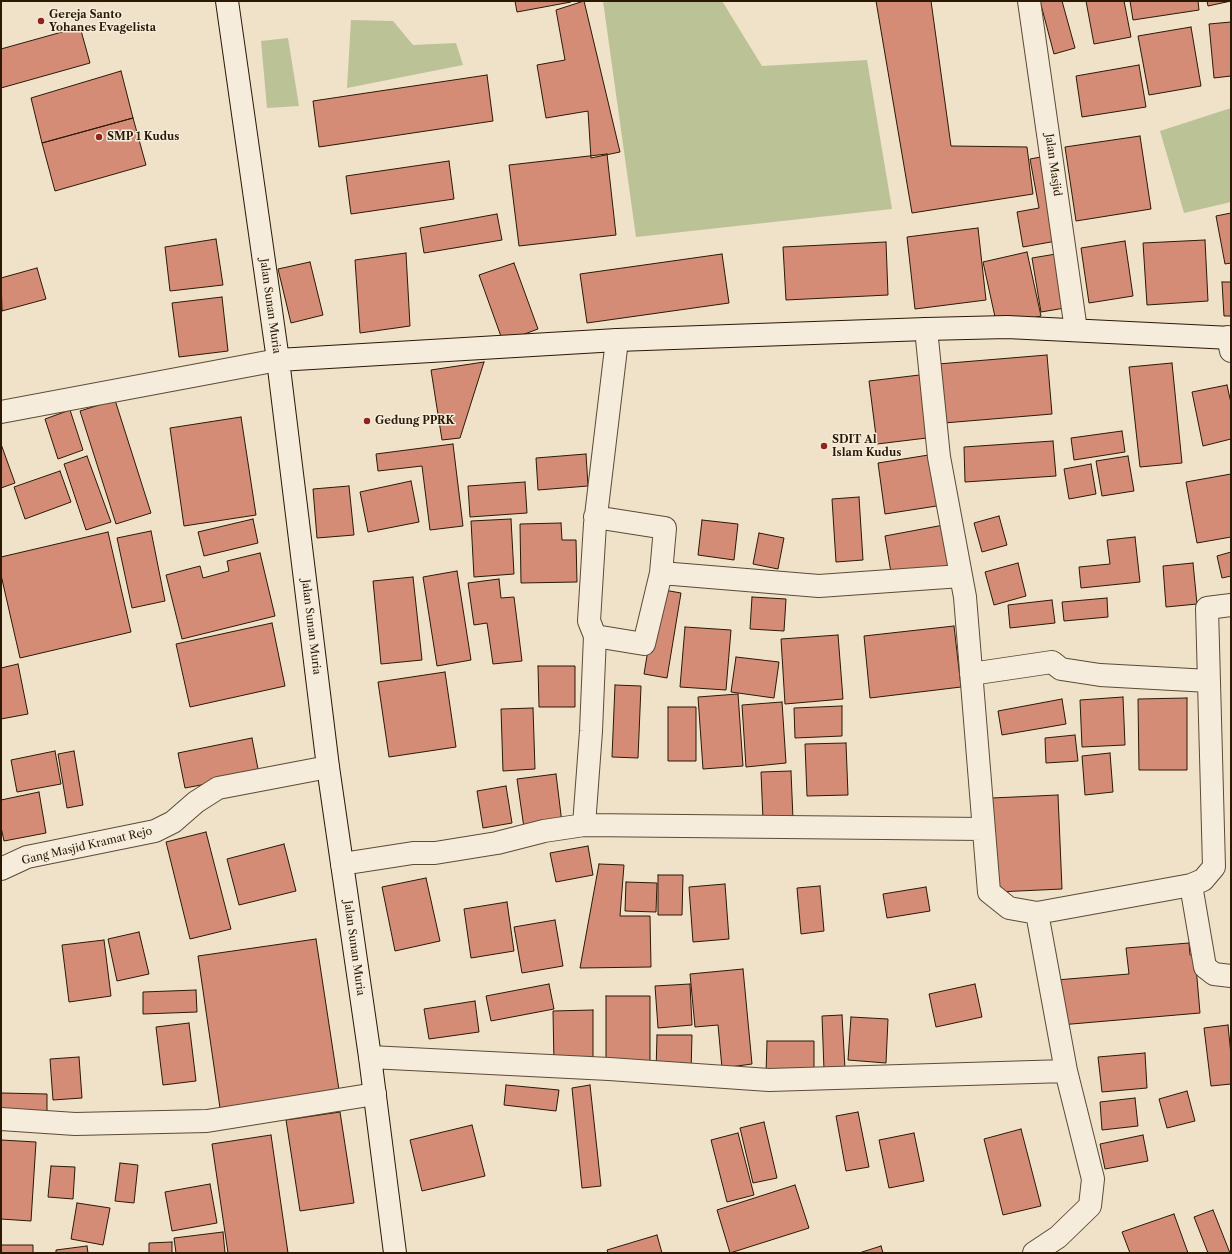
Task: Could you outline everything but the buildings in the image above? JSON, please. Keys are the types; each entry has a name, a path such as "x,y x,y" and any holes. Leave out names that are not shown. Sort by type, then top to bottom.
{"street":[{"name":"Jalan Sunan Muria","path":"227,1 278,360 328,767 370,1057 395,1253"},
{"name":"Jalan Masjid","path":"1029,1 1076,330"},
{"path":"1,412 278,360 617,340 926,329 1007,328 1076,330 1230,342"},
{"path":"926,329 939,457 965,597 989,892 1009,908 1037,913 1190,885 1203,880 1214,867 1207,608 1231,605"},
{"path":"584,825 595,636 589,621 595,518 617,340"},
{"path":"595,518 665,528 661,573 644,644 595,636"},
{"path":"661,573 818,586 962,576"},
{"path":"971,674 1052,662 1061,669 1100,675 1209,681"},
{"name":"Gang Masjid Kramat Rejo","path":"1,869 27,857 155,831 174,822 196,802 218,788 328,767"},
{"path":"342,864 413,853 435,853 497,843 544,831 584,825 983,829"},
{"path":"1190,885 1205,967 1214,974 1231,976"},
{"path":"1034,1253 1058,1237 1090,1206 1093,1179 1066,1071 1037,913"},
{"path":"370,1057 609,1069 769,1080 1066,1071"},
{"path":"1,1119 75,1124 208,1120 375,1094"}],"green space":[{"path":"603,1 722,1 762,66 867,60 892,209 636,237"},
{"path":"351,20 393,21 413,45 456,43 463,65 347,88"},
{"path":"288,38 299,106 267,108 261,41"},
{"path":"1231,108 1231,202 1184,213 1160,131"}],"place":[{"name":"Gereja Santo Yohanes Evagelista","path":"41,21"},
{"name":"SMP 1 Kudus","path":"99,137"},
{"name":"Gedung PPRK","path":"367,421"},
{"name":"SDIT Al Islam Kudus","path":"824,446"}]}
